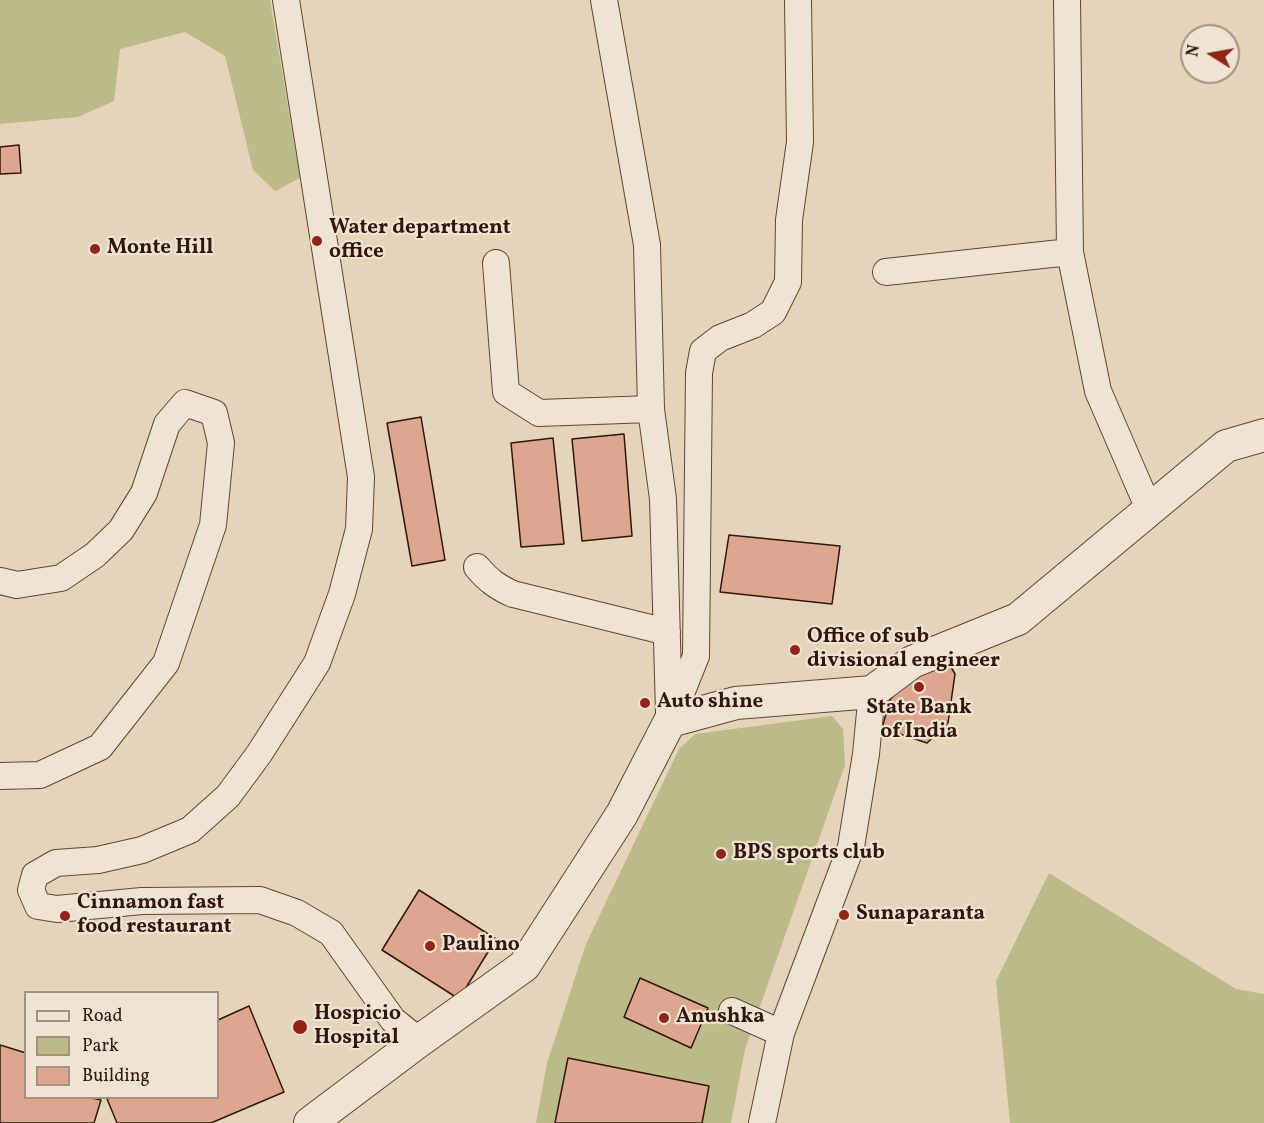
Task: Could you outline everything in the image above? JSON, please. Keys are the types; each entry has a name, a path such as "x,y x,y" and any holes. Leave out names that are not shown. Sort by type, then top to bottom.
{"street":[{"path":"286,0 361,477 359,529 342,594 317,663 260,754 228,796 190,830 142,850 98,860 56,863 35,875 31,890 38,906 57,909 142,901 260,900 297,913 331,933 393,1020 419,1041"},
{"path":"604,0 647,245 651,409 663,499 670,721"},
{"path":"310,1123 524,966 622,814 670,721 696,656 699,373 703,351 720,338 753,325 773,312 788,282 789,220 800,142 798,0"},
{"path":"1066,0 1070,252 1098,391 1149,509"},
{"path":"886,272 1070,252"},
{"path":"496,263 506,392 539,413 651,409"},
{"path":"0,581 17,585 61,578 96,555 121,530 144,493 167,424 185,404 214,412 221,443 213,525 165,663 100,747 40,775 0,776"},
{"path":"670,721 736,703 872,692 912,662 1018,619 1226,446 1264,435"},
{"path":"477,567 488,580 513,594 667,632"},
{"path":"762,1123 781,1033 850,847 866,754 872,692"},
{"path":"732,1011 781,1033"}],"green space":[{"path":"0,0 270,0 300,178 275,191 253,170 225,56 185,32 120,49 114,101 78,117 0,124"},
{"name":"BPS sports club","path":"832,716 843,729 845,765 745,1049 731,1123 536,1123 547,1063 586,944 679,749 695,734"},
{"path":"1049,873 1236,989 1264,994 1264,1123 1010,1123 996,981"}],"building":[{"path":"19,145 21,173 0,174 0,147"},
{"path":"421,417 445,560 412,566 387,423"},
{"path":"624,434 632,536 582,541 572,439"},
{"path":"553,438 564,544 521,547 511,443"},
{"path":"729,535 840,546 832,604 720,592"},
{"path":"948,662 955,674 948,723 927,743 882,728 890,700 910,673"},
{"path":"419,890 496,939 459,999 382,950"},
{"path":"640,978 708,1008 691,1048 624,1017"},
{"path":"249,1006 284,1092 211,1123 117,1123 107,1099 219,1099 219,1020"},
{"path":"0,1045 24,1052 24,1099 101,1100 94,1123 0,1123"},
{"path":"568,1058 709,1086 702,1123 555,1123"}],"place":[{"name":"Water department office","path":"317,241"},
{"name":"Monte Hill","path":"95,249"},
{"name":"Office of sub divisional engineer","path":"795,650"},
{"name":"State Bank of India","path":"919,687"},
{"name":"Auto shine","path":"645,703"},
{"name":"BPS sports club","path":"721,854"},
{"name":"Sunaparanta","path":"844,915"},
{"name":"Cinnamon fast food restaurant","path":"65,916"},
{"name":"Paulino","path":"430,946"},
{"name":"Anushka","path":"664,1018"},
{"name":"Hospicio Hospital","path":"300,1027"}]}
